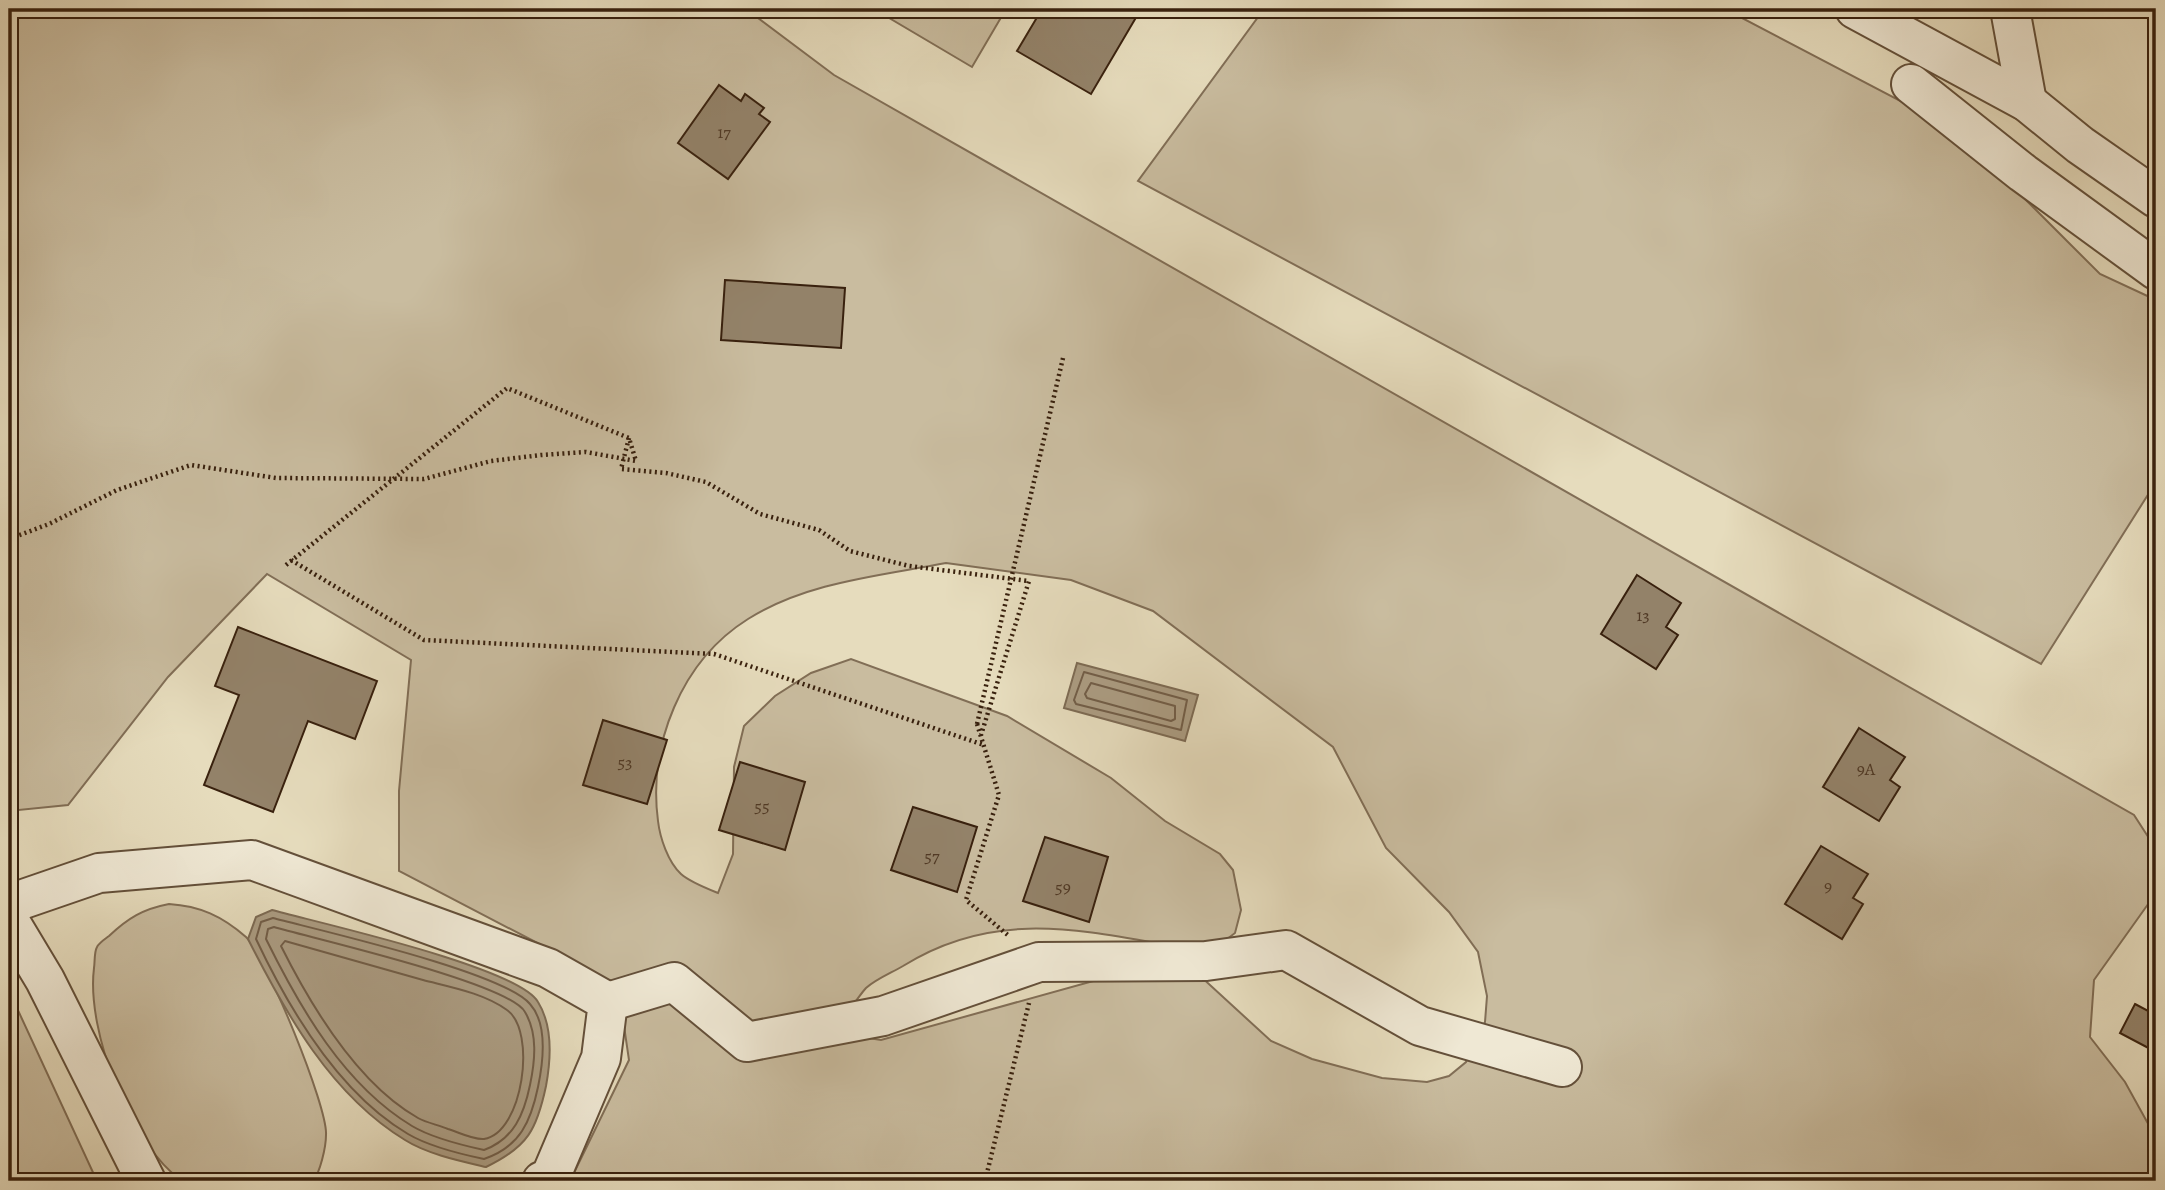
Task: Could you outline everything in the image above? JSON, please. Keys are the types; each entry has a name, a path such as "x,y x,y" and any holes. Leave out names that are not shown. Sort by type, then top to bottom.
{"street":[{"path":"1855,9 2027,102 2080,145 2156,198"},
{"path":"2010,9 2027,102"},
{"path":"1911,84 2023,173 2156,270"},
{"path":"9,904 99,873 252,860 548,968 608,1002 674,982 747,1042 883,1016 1040,962 1206,961 1286,950 1420,1026 1562,1067"},
{"path":"9,920 45,979 146,1181"},
{"path":"542,1181 550,1178 601,1058 608,1002"}],"path":[{"path":"985,1181 1040,962 966,900 999,795 977,724 1063,358"},
{"path":"286,565 507,388 629,438"},
{"path":"629,438 621,469 666,473 706,482 760,514 819,530 850,551 909,566 1029,581 981,735"},
{"path":"9,539 49,524 117,491 191,465 276,478 424,479 491,461 541,455 586,452 636,461 629,438"},
{"path":"291,561 424,640 714,654 984,745"}],"shaded area":[{"path":"9,9 746,9 834,75 2134,815 2156,849 2156,893 2094,980 2090,1037 2125,1082 2156,1138 2156,1181 570,1181 629,1060 618,985 399,871 399,791 411,660 267,574 168,677 68,805 9,811","holes":["946,563 1071,580 1153,611 1333,747 1386,848 1449,912 1478,952 1487,996 1485,1022 1466,1062 1449,1076 1427,1082 1382,1078 1312,1059 1271,1041 1198,974 1104,978 881,1040 856,1036 841,1022 866,988 939,947 975,935 1047,929 1120,937 1197,950 1218,946 1235,933 1241,910 1233,870 1220,854 1165,821 1111,778 1007,716 851,659 811,673 775,696 744,726 734,767 733,854 718,893 689,880 676,869 665,849 658,821 658,763 664,735 687,681 724,637 748,619 794,596 819,588"]},
{"path":"874,9 1006,9 972,67"},
{"path":"1264,9 1725,9 1956,130 2100,274 2156,300 2156,482 2041,664 1138,181"},
{"path":"169,904 201,910 228,923 246,937 267,972 307,1065 324,1119 325,1146 313,1181 182,1181 163,1164 129,1114 105,1053 97,1023 93,994 95,952 101,943 129,919"},
{"path":"9,991 10,993 97,1181 9,1181"}],"water":[{"path":"1077,663 1198,695 1185,741 1064,708"},
{"path":"272,910 457,961 523,989 538,1002 548,1032 548,1076 539,1114 521,1144 486,1167 455,1160 405,1140 379,1122 355,1100 313,1051 295,1024 248,939 256,917"}],"building":[{"path":"1042,9 1141,9 1091,94 1017,51"},
{"path":"719,85 741,101 745,94 764,108 759,114 770,122 728,179 678,143"},
{"path":"725,280 845,288 841,348 721,340"},
{"path":"1637,575 1681,603 1666,627 1678,635 1656,669 1601,634"},
{"path":"238,627 377,681 355,739 308,721 273,812 204,785 239,695 215,686"},
{"path":"603,720 667,740 647,804 583,785"},
{"path":"1859,728 1905,757 1890,780 1900,787 1879,821 1823,787"},
{"path":"740,762 805,782 785,850 719,830"},
{"path":"913,807 977,827 957,892 891,870"},
{"path":"1045,837 1108,857 1089,922 1023,901"},
{"path":"1821,846 1868,874 1853,898 1863,904 1842,939 1785,904"},
{"path":"2135,1004 2156,1015 2156,1052 2120,1033"}]}
